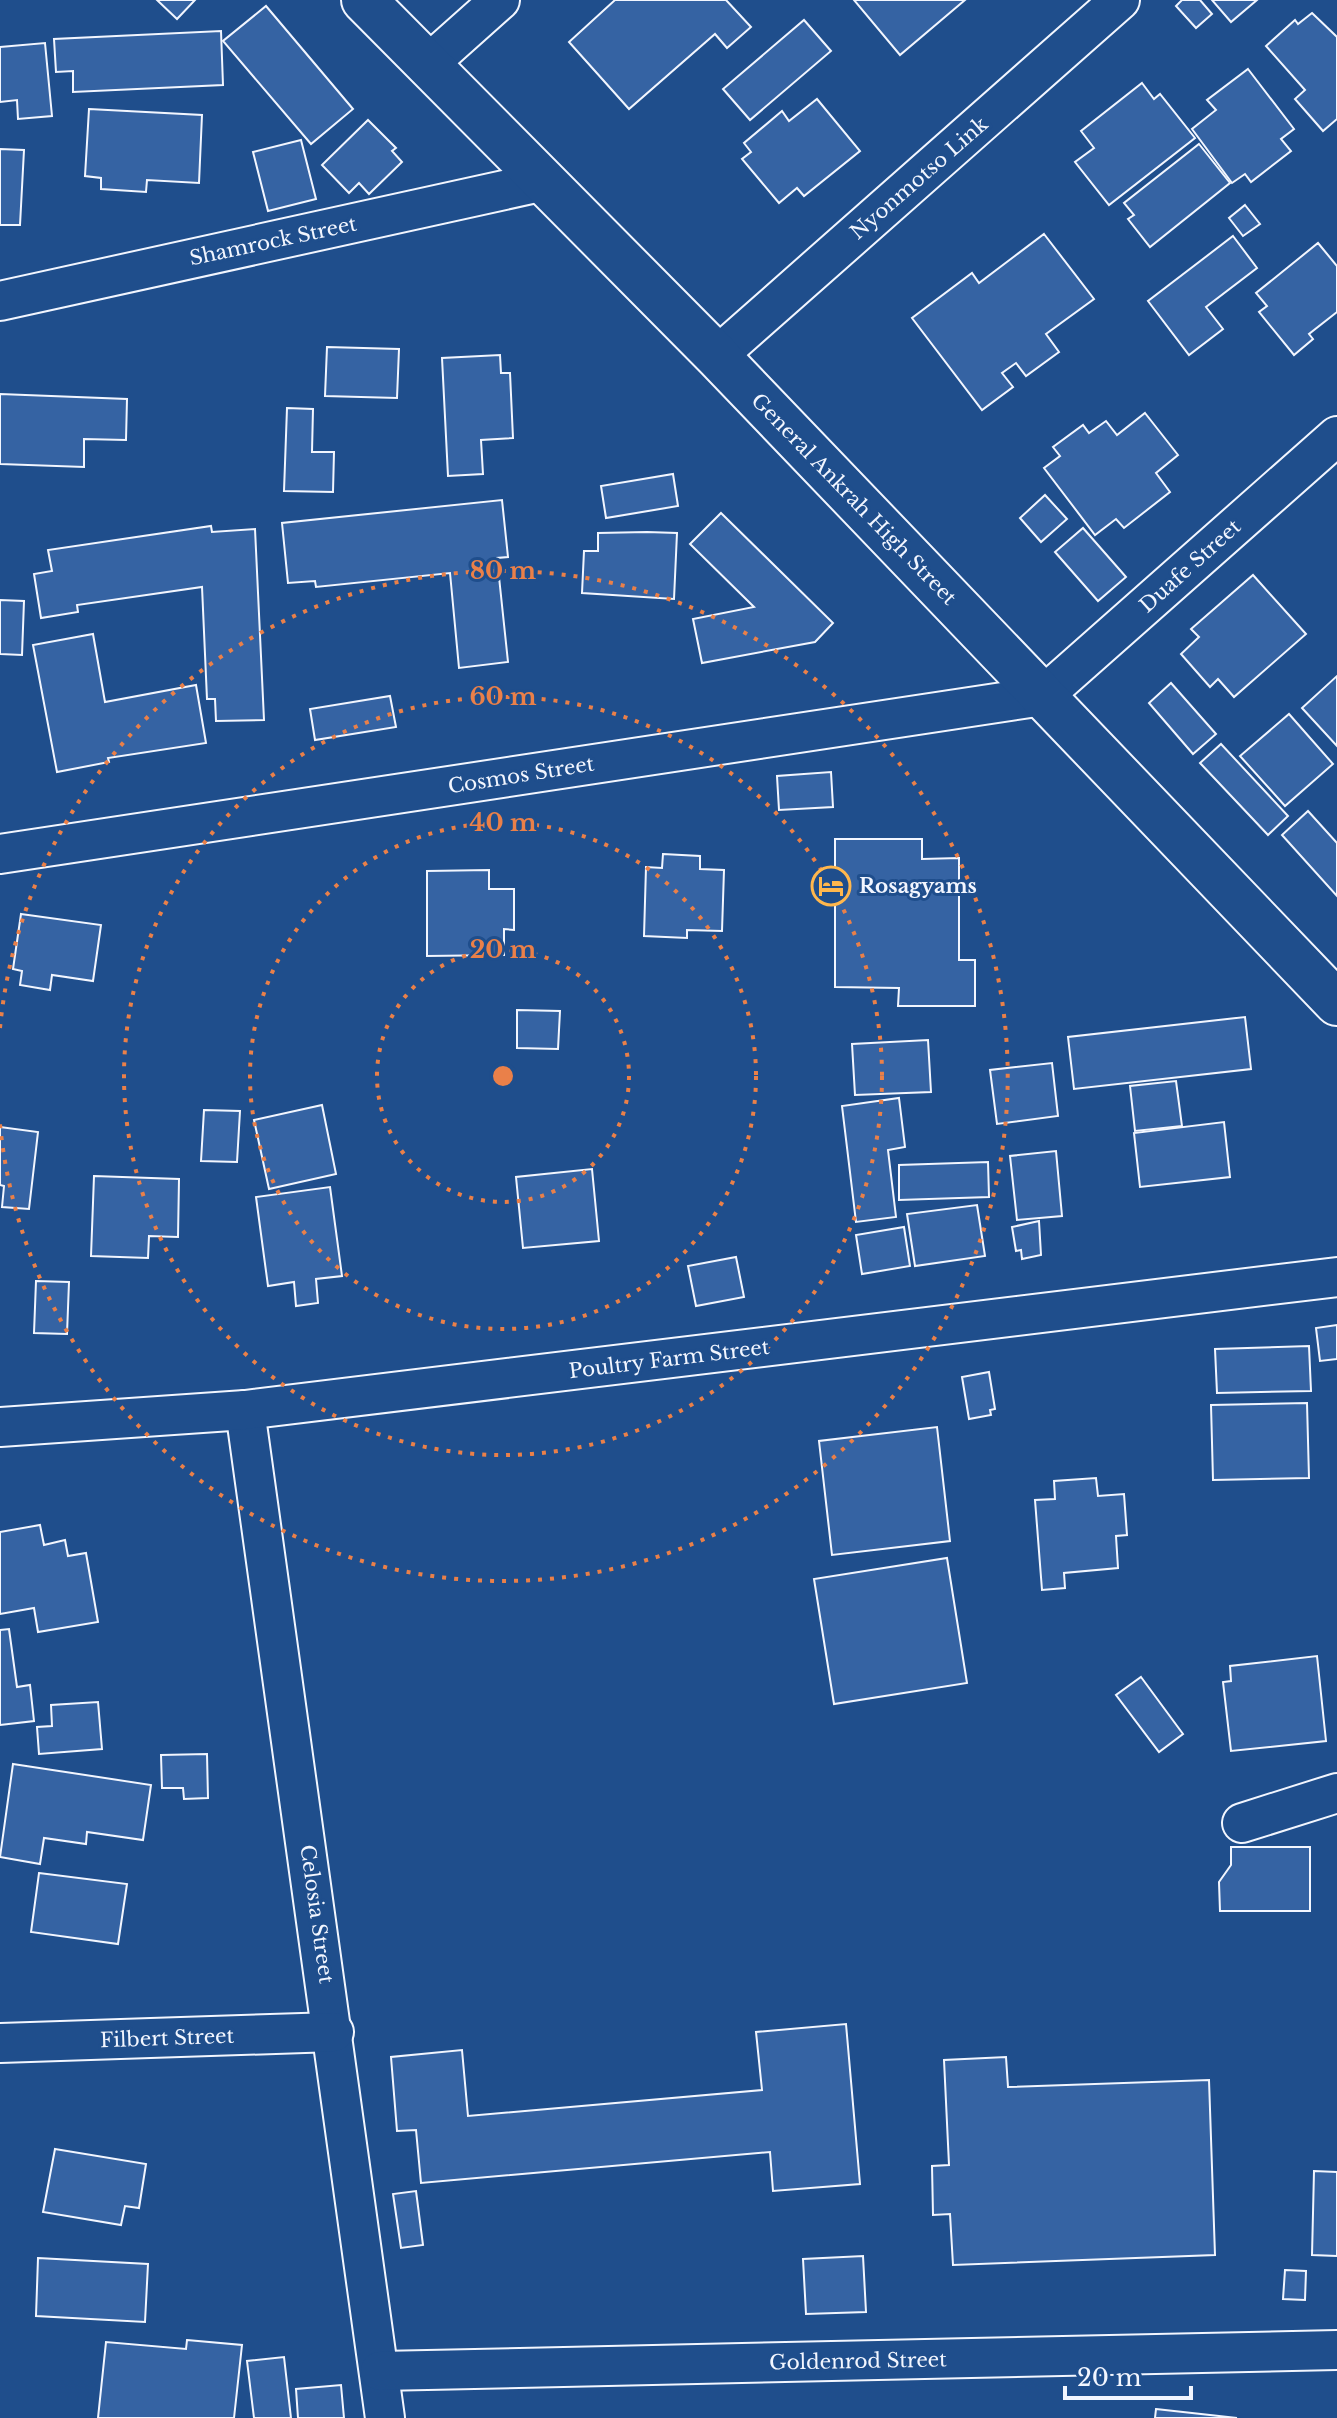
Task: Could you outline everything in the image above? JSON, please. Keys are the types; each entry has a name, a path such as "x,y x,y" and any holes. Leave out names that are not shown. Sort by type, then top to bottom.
{"main road":[{"name":"General Ankrah High Street","path":"364,0 426,66 545,181 717,356 1337,1003"}],"street":[{"path":"426,66 500,0"},
{"name":"Nyonmotso Link","path":"717,356 1120,0"},
{"name":"Shamrock Street","path":"0,301 545,181"},
{"name":"Duafe Street","path":"1043,696 1337,436"},
{"name":"Cosmos Street","path":"0,854 1043,696"},
{"name":"Poultry Farm Street","path":"0,1427 245,1410 1337,1277"},
{"name":"Celosia Street","path":"245,1410 334,2032 385,2418"},
{"path":"1242,1823 1337,1793"},
{"name":"Filbert Street","path":"0,2043 334,2032"},
{"name":"Goldenrod Street","path":"380,2371 1337,2350"}],"building":[{"path":"157,0 195,0 177,19"},
{"path":"615,0 726,0 751,27 727,48 715,34 629,109 569,42"},
{"path":"854,0 965,0 900,55"},
{"path":"1182,0 1200,0 1212,14 1196,28 1176,6"},
{"path":"1212,0 1257,0 1231,22"},
{"path":"266,6 353,109 311,144 223,41"},
{"path":"1312,13 1337,37 1337,119 1323,131 1295,99 1305,90 1266,46 1295,20 1298,24"},
{"path":"804,20 831,51 750,120 723,89"},
{"path":"221,31 223,85 73,92 73,71 56,72 54,39"},
{"path":"45,43 52,116 18,119 17,100 0,102 0,47"},
{"path":"1248,69 1294,129 1281,139 1291,151 1251,182 1245,174 1232,183 1192,129 1216,110 1207,100"},
{"path":"1142,83 1154,99 1160,94 1195,138 1109,205 1075,162 1094,148 1081,131"},
{"path":"817,99 860,151 804,196 797,188 779,203 742,159 751,152 744,143 782,111 789,121"},
{"path":"89,109 202,115 199,183 147,180 146,192 101,189 101,178 85,176"},
{"path":"368,120 396,148 392,151 402,162 369,194 359,183 349,193 322,165"},
{"path":"301,140 316,199 268,211 253,152"},
{"path":"1199,144 1230,183 1150,247 1128,219 1134,215 1124,203"},
{"path":"0,149 24,150 20,225 0,225"},
{"path":"1245,205 1260,224 1243,236 1229,218"},
{"path":"1044,234 1094,299 1046,334 1059,352 1026,376 1016,363 1002,373 1013,387 982,410 912,318 972,273 979,283"},
{"path":"1233,236 1257,268 1206,307 1223,329 1189,355 1148,301"},
{"path":"1318,243 1337,266 1337,312 1309,334 1313,339 1294,355 1259,312 1267,306 1256,293"},
{"path":"327,347 399,349 397,398 325,396"},
{"path":"500,355 501,373 510,373 513,438 481,440 483,474 448,476 442,358"},
{"path":"0,394 127,399 126,440 84,439 84,467 0,464"},
{"path":"287,408 313,409 312,452 334,452 333,492 284,491"},
{"path":"1145,413 1178,455 1156,473 1170,492 1124,528 1116,519 1095,535 1044,468 1060,456 1053,447 1083,425 1089,433 1106,421 1117,435"},
{"path":"673,474 678,506 606,518 601,486"},
{"path":"1045,495 1067,519 1041,542 1020,518"},
{"path":"502,500 508,557 497,558 508,662 459,668 450,573 316,587 315,581 288,583 282,523"},
{"path":"721,513 833,623 815,642 702,663 693,619 754,607 690,544"},
{"path":"211,526 212,532 255,529 264,720 216,721 215,699 207,699 202,587 77,605 78,612 41,618 34,574 52,571 48,550"},
{"path":"1083,528 1126,577 1098,601 1055,552"},
{"path":"598,533 677,533 674,599 582,593 584,551 598,551"},
{"path":"1253,575 1306,634 1234,697 1218,679 1210,687 1181,654 1199,637 1191,629"},
{"path":"0,600 24,601 22,655 0,654"},
{"path":"93,634 105,702 196,685 206,743 108,758 109,762 57,772 33,645"},
{"path":"1337,676 1337,746 1302,708"},
{"path":"1171,683 1216,734 1193,754 1149,703"},
{"path":"390,696 396,727 315,740 310,709"},
{"path":"1289,714 1333,764 1285,806 1240,756"},
{"path":"1221,744 1288,816 1268,835 1200,763"},
{"path":"831,772 833,807 779,810 777,776"},
{"path":"1308,811 1337,843 1337,896 1282,835"},
{"path":"835,839 922,839 922,859 959,858 959,960 975,960 975,1006 898,1006 899,988 835,987"},
{"path":"663,854 700,856 700,869 724,870 722,931 687,930 687,938 644,936 646,867 662,868"},
{"path":"489,870 489,889 514,889 514,930 504,929 504,955 427,956 427,871"},
{"path":"21,914 101,925 93,981 52,975 50,990 20,985 22,971 13,969"},
{"path":"517,1010 560,1011 558,1049 517,1048"},
{"path":"1245,1017 1251,1069 1074,1089 1068,1037"},
{"path":"928,1040 931,1092 855,1095 852,1044"},
{"path":"1052,1063 1058,1116 997,1124 990,1070"},
{"path":"1176,1081 1182,1126 1135,1131 1130,1086"},
{"path":"899,1098 905,1147 888,1150 896,1217 856,1222 842,1106"},
{"path":"322,1105 336,1174 269,1189 254,1120"},
{"path":"204,1110 240,1111 237,1162 201,1161"},
{"path":"1224,1122 1230,1177 1140,1187 1134,1133"},
{"path":"0,1127 38,1132 29,1209 2,1207 4,1186 0,1185"},
{"path":"1056,1151 1062,1216 1017,1220 1010,1156"},
{"path":"988,1162 989,1197 899,1200 899,1165"},
{"path":"592,1169 599,1241 523,1248 516,1177"},
{"path":"94,1176 179,1179 178,1237 149,1236 148,1258 91,1256"},
{"path":"330,1187 342,1276 316,1279 318,1303 296,1306 294,1282 268,1286 256,1197"},
{"path":"977,1205 985,1256 915,1266 907,1214"},
{"path":"1039,1221 1041,1255 1022,1259 1021,1250 1016,1251 1012,1227"},
{"path":"904,1227 910,1266 862,1274 856,1235"},
{"path":"736,1257 744,1297 696,1306 688,1266"},
{"path":"36,1281 69,1282 67,1334 34,1333"},
{"path":"1337,1325 1337,1359 1320,1361 1316,1328"},
{"path":"1309,1346 1311,1391 1217,1393 1215,1349"},
{"path":"989,1372 995,1409 990,1410 991,1415 969,1419 962,1377"},
{"path":"1307,1403 1309,1478 1213,1480 1211,1405"},
{"path":"937,1427 950,1541 832,1555 819,1441"},
{"path":"1096,1478 1098,1496 1124,1494 1127,1535 1116,1536 1118,1568 1064,1573 1065,1588 1042,1590 1035,1500 1055,1499 1054,1481"},
{"path":"40,1525 44,1545 65,1540 68,1556 86,1553 98,1622 38,1632 34,1608 0,1614 0,1532"},
{"path":"947,1558 967,1683 834,1704 814,1579"},
{"path":"9,1629 17,1687 30,1685 34,1721 0,1725 0,1630"},
{"path":"1317,1656 1326,1741 1231,1751 1223,1682 1231,1681 1230,1666"},
{"path":"1141,1677 1183,1734 1159,1752 1116,1695"},
{"path":"98,1702 102,1749 39,1754 37,1727 52,1726 51,1705"},
{"path":"207,1754 208,1798 184,1799 183,1788 162,1788 161,1755"},
{"path":"13,1764 151,1785 143,1840 87,1832 86,1844 44,1838 40,1864 0,1857"},
{"path":"1231,1847 1310,1847 1310,1911 1220,1911 1219,1882 1231,1865"},
{"path":"39,1873 127,1884 118,1944 31,1932"},
{"path":"846,2024 860,2184 773,2191 770,2152 421,2183 416,2130 397,2131 391,2057 462,2050 468,2116 762,2090 756,2032"},
{"path":"1006,2057 1008,2087 1209,2080 1215,2255 953,2265 950,2214 933,2215 932,2166 949,2165 944,2060"},
{"path":"55,2149 146,2164 139,2208 125,2206 121,2225 43,2212"},
{"path":"1314,2171 1337,2172 1337,2256 1312,2255"},
{"path":"416,2191 423,2245 401,2248 393,2194"},
{"path":"863,2256 866,2312 806,2314 803,2259"},
{"path":"38,2258 148,2264 145,2322 36,2316"},
{"path":"1285,2270 1306,2271 1305,2300 1283,2299"},
{"path":"187,2340 242,2345 234,2418 98,2418 106,2342 186,2349"},
{"path":"284,2357 291,2418 254,2418 247,2361"},
{"path":"341,2385 344,2418 298,2418 296,2389"},
{"path":"1156,2409 1237,2418 1155,2418"}],"place":[{"name":"Rosagyams","path":"831,886"}]}
